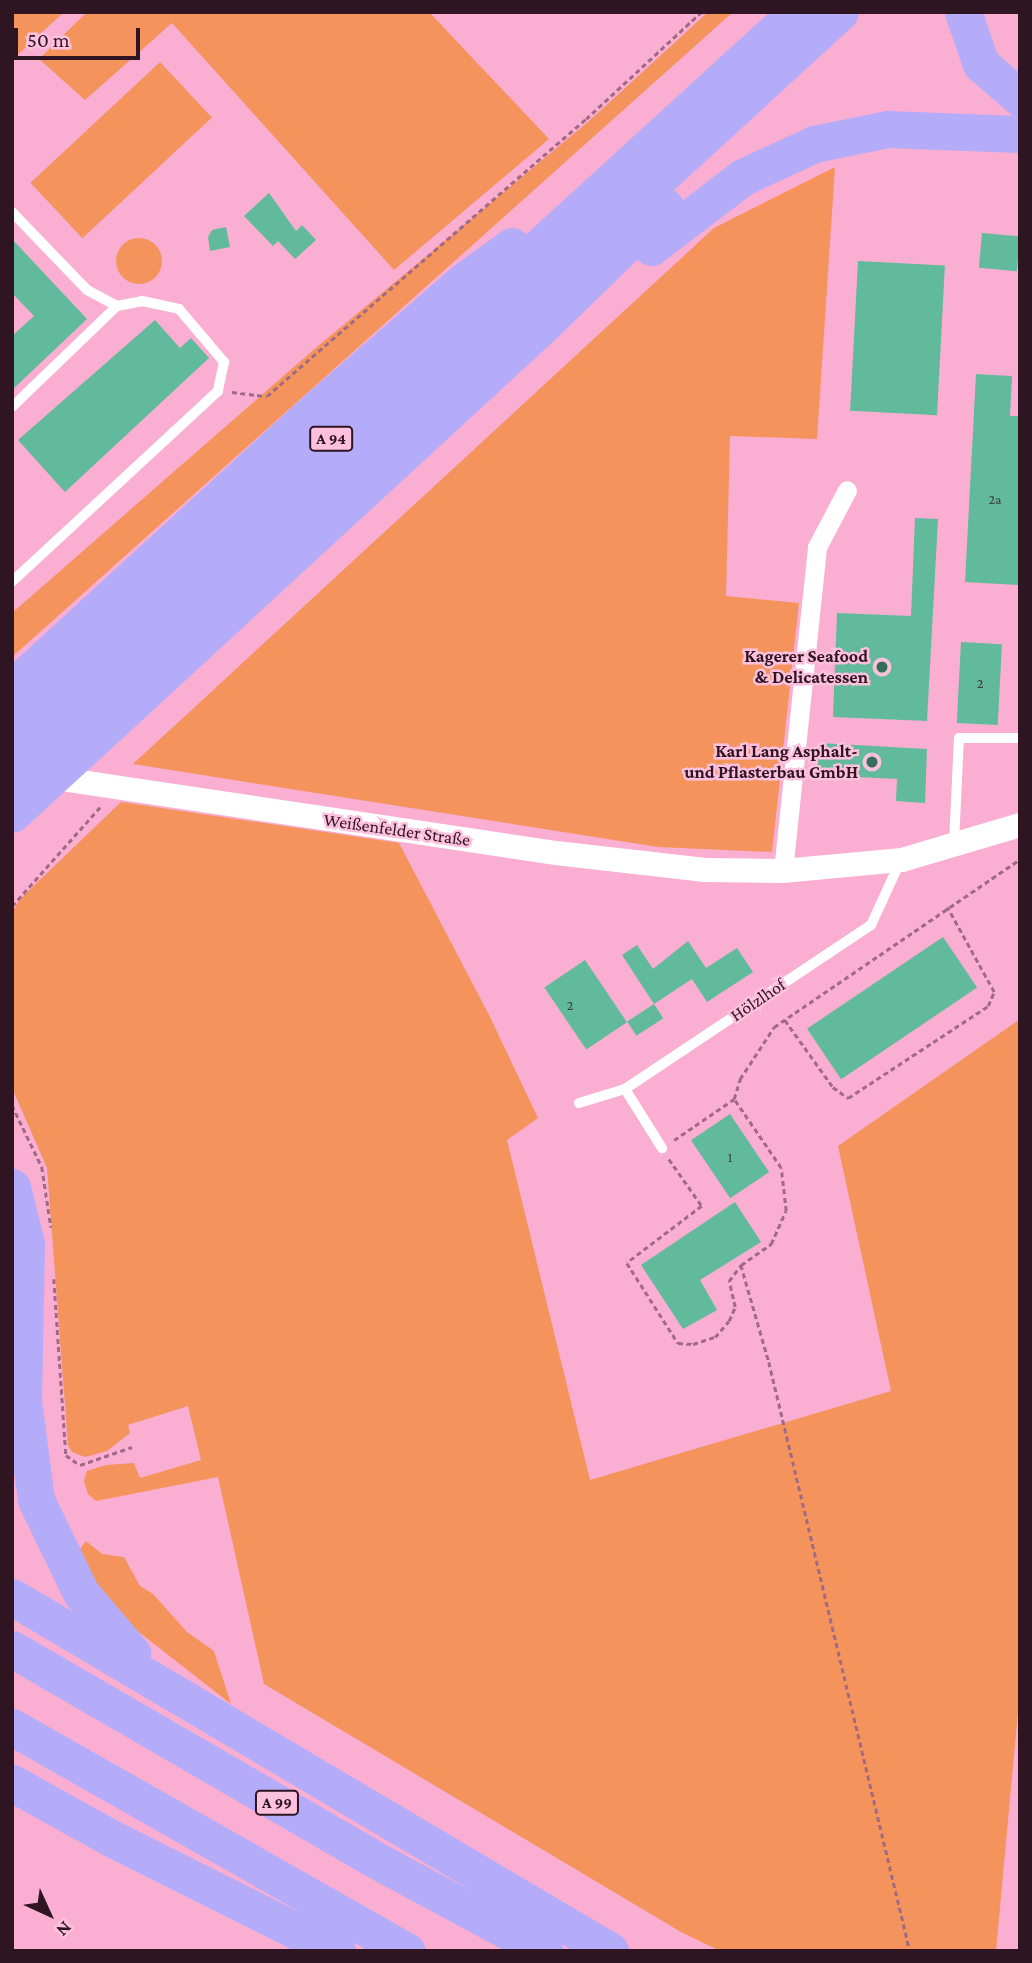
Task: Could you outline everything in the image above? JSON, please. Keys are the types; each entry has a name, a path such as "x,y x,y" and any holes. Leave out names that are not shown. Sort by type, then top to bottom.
{"highway":[{"name":"A 94","path":"20,772 649,149 803,26 840,12"},
{"path":"963,12 981,64 1020,98"},
{"name":"A 94","path":"20,772 803,26"},
{"path":"12,825 20,772 92,742 489,373 707,164 803,26"},
{"path":"489,373 531,356 687,216 784,155 850,134 888,129 1020,134"},
{"path":"12,688 320,406 465,280 597,176 649,149"},
{"path":"12,1187 26,1244 23,1401 36,1500 46,1529 90,1608 180,1696"},
{"path":"12,1597 610,1951"},
{"name":"A 99","path":"12,1649 337,1838 545,1951"},
{"path":"12,1727 407,1951"},
{"path":"12,1783 337,1951"}],"street":[{"path":"783,871 817,547 847,490"},
{"name":"Weißenfelder Straße","path":"20,772 378,827 673,868 783,871 902,860 954,848 1020,825"}],"lane":[{"path":"12,212 87,290 117,306"},
{"path":"12,407 117,306 142,301 180,309 224,362 218,391 12,582"},
{"path":"954,848 959,738 1020,738"},
{"name":"Hölzlhof","path":"579,1102 625,1089 871,925 902,860"},
{"path":"625,1089 662,1148"}],"path":[{"path":"218,391 267,396 586,119 701,12"},
{"path":"12,905 84,829 111,787"},
{"path":"734,1099 781,1168 786,1211 771,1244 741,1265 729,1281 734,1307 729,1321 715,1337 694,1344 678,1343 627,1263 702,1206 662,1148 734,1099 740,1079 774,1027 1020,859"},
{"path":"785,1020 833,1087 848,1098 988,1006 994,992 947,907"},
{"path":"12,1105 42,1167 52,1240"},
{"path":"741,1265 769,1362 910,1951"},
{"path":"53,1266 66,1455 80,1465 132,1447"}],"shaded area":[{"path":"12,12 64,12 12,60"},
{"path":"87,12 429,12 549,139 394,270 172,23 85,100 39,59"},
{"path":"708,12 733,12 12,657 12,613 312,351 588,122"},
{"path":"160,62 212,118 82,238 31,183"},
{"path":"835,167 817,439 730,436 726,596 799,603 772,852 658,847 133,764 714,228"},
{"path":"139,238 155,245 162,261 155,277 139,284 123,277 116,261 123,245"},
{"path":"121,802 399,843 490,1017 538,1118 507,1140 590,1480 891,1391 838,1146 1020,1019 1020,1690 996,1951 720,1951 681,1932 264,1684 218,1477 96,1501 88,1494 84,1481 87,1471 106,1465 134,1463 140,1478 201,1460 188,1406 128,1425 130,1433 107,1451 85,1457 72,1452 68,1445 47,1168 12,1088 12,912 21,898"},
{"path":"86,1541 102,1554 124,1557 140,1586 153,1594 187,1632 214,1651 231,1704 131,1626 106,1599 78,1552"}],"building":[{"path":"269,193 296,231 302,225 316,240 295,259 278,241 273,246 244,216"},
{"path":"226,227 230,247 210,251 208,237 212,230"},
{"path":"982,233 1020,236 1017,271 979,268"},
{"path":"12,239 87,319 12,390 12,336 34,316 12,293"},
{"path":"858,261 945,266 937,415 850,411"},
{"path":"155,320 180,348 191,338 209,358 65,492 18,440"},
{"path":"976,374 1012,376 1010,416 1020,416 1020,585 965,582"},
{"path":"915,518 938,519 927,721 833,717 837,613 911,616"},
{"path":"961,642 1002,644 998,725 957,723"},
{"name":"Karl Lang Asphalt- und Pflasterbau GmbH","path":"819,743 927,749 925,803 896,801 897,779 817,775"},
{"path":"943,937 977,988 841,1079 807,1029"},
{"path":"688,941 706,968 737,948 753,972 707,1002 692,979 654,1004 622,955 637,945 653,969"},
{"path":"585,960 627,1022 586,1050 544,987"},
{"path":"654,1004 663,1018 636,1036 627,1021"},
{"path":"730,1114 769,1172 730,1198 691,1140"},
{"path":"735,1202 761,1242 700,1280 717,1310 683,1329 641,1265"}],"place":[{"name":"Kagerer Seafood & Delicatessen","path":"882,667"},
{"name":"Karl Lang Asphalt- und Pflasterbau GmbH","path":"872,762"}]}
